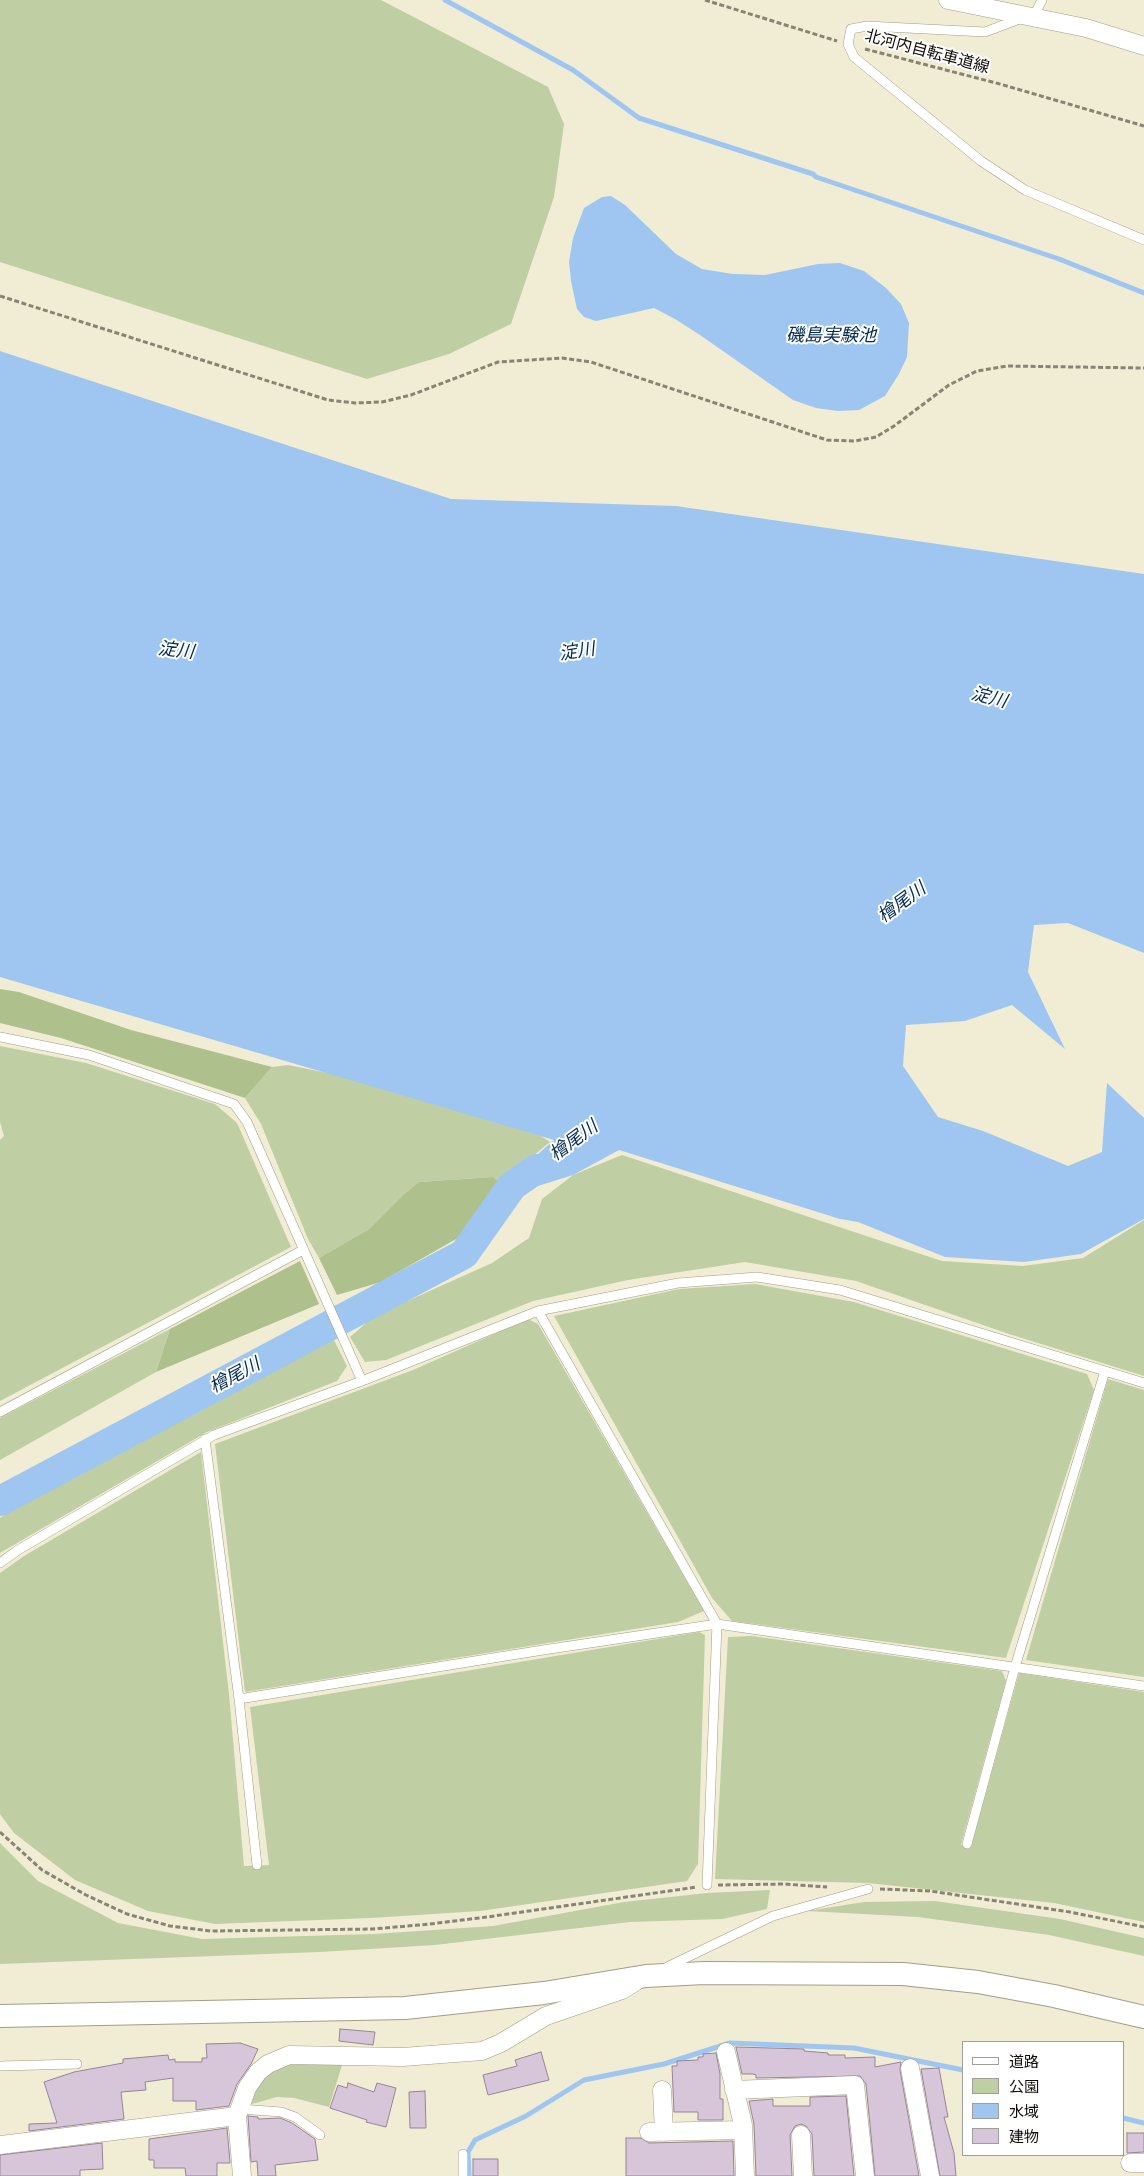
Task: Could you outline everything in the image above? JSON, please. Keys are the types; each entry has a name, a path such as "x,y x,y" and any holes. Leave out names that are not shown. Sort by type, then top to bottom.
{"street":[{"path":"948,0 1086,28 1144,46"},
{"path":"0,2016 405,2008 544,1993 646,1976 704,1973 903,1974 978,1982 1054,1996 1144,2017"},
{"path":"242,2176 239,2113 247,2088 258,2072 268,2064 289,2055 403,2057 482,2051 501,2043 546,2016 622,1990 646,1976"},
{"path":"726,2052 743,2130 745,2176"},
{"path":"910,2068 930,2176"},
{"path":"734,2090 855,2085 865,2176"},
{"path":"662,2090 657,2132 743,2130"},
{"path":"0,2145 239,2113"},
{"path":"801,2135 803,2176"}],"lane":[{"path":"1042,0 1030,17 986,32 867,26 851,29 848,44 854,57 980,161 1025,190 1144,240"},
{"path":"0,1037 89,1055 234,1104 248,1122 353,1365 362,1381"},
{"path":"0,1412 303,1250"},
{"path":"0,1563 18,1550 205,1439 362,1381 538,1311 678,1284 757,1277 840,1290 1003,1338 1144,1383"},
{"path":"538,1311 717,1624 707,1885"},
{"path":"967,1844 1015,1667 1105,1371"},
{"path":"205,1439 239,1699 257,1865"},
{"path":"239,1699 552,1648 717,1624 1144,1686"},
{"path":"646,1976 773,1916 868,1889"},
{"path":"0,2066 77,2064"},
{"path":"239,2113 288,2114 320,2135"},
{"path":"462,2154 463,2176"}],"path":[{"name":"北河内自転車道線","path":"705,0 848,44 1000,84 1144,126"},
{"path":"0,296 328,400 382,402 411,395 498,362 562,358 591,362 827,440 855,441 876,437 894,426 948,385 977,371 1007,366 1144,368"},
{"path":"0,1832 42,1870 119,1910 170,1926 212,1931 373,1929 430,1924 487,1918 707,1885 784,1884 831,1887"},
{"path":"868,1889 930,1891 1070,1912 1144,1927"}],"green space":[{"path":"0,0 381,0 548,87 564,124 554,197 511,324 449,354 367,379 0,262"},
{"path":"0,989 19,992 131,1030 272,1067 245,1098 61,1038 0,1023"},
{"path":"0,1046 86,1063 215,1104 237,1123 291,1247 0,1401 0,1140 4,1136 0,1122"},
{"path":"288,1065 328,1073 533,1131 550,1142 509,1176 503,1185 493,1177 419,1182 369,1229 319,1258 308,1239 261,1124 245,1098 272,1067"},
{"path":"622,1155 942,1261 1023,1266 1083,1258 1144,1220 1144,1376 1009,1334 856,1281 745,1262 628,1280 533,1301 386,1360 365,1362 350,1337 374,1316 492,1263 529,1238 542,1199 573,1175"},
{"path":"493,1177 503,1185 463,1235 381,1282 337,1295 319,1258 369,1229 419,1182"},
{"path":"300,1261 319,1304 156,1372 170,1329"},
{"path":"755,1284 854,1302 1087,1374 1094,1390 1006,1658 732,1621 712,1598 554,1316 679,1289"},
{"path":"528,1319 538,1324 704,1611 678,1622 245,1692 215,1444 413,1370"},
{"path":"170,1329 156,1372 0,1460 0,1418"},
{"path":"331,1334 347,1366 337,1381 207,1432 0,1553 0,1518 30,1496"},
{"path":"1108,1379 1144,1390 1144,1677 1026,1660"},
{"path":"201,1452 229,1694 244,1866 269,1865 250,1707 699,1632 705,1635 698,1864 687,1881 480,1911 371,1918 215,1924 148,1911 75,1880 14,1833 0,1814 0,1573 24,1556"},
{"path":"752,1636 1002,1671 1006,1681 961,1845 971,1847 1019,1673 1144,1692 1144,1922 1054,1903 868,1883 715,1879 728,1637"},
{"path":"0,1843 38,1881 118,1923 202,1939 374,1934 493,1926 624,1902 707,1893 770,1890 767,1909 722,1919 630,1922 435,1945 320,1952 0,1964"},
{"path":"935,1901 1060,1919 1144,1938 1144,1956 1049,1935 918,1917 807,1911 864,1902"},
{"path":"281,2062 343,2062 329,2107 294,2098 277,2097 252,2104 254,2086"}],"water":[{"name":"磯島実験池","path":"611,196 625,205 676,254 702,269 733,274 765,275 818,264 840,263 864,271 886,288 901,304 909,323 907,357 885,396 859,410 838,411 816,408 793,400 700,335 654,308 596,321 584,317 577,309 571,281 569,262 573,238 584,208 602,197"},
{"name":"淀川","path":"0,351 451,499 676,506 1144,574 1144,953 1068,923 1034,925 1028,972 1065,1049 1012,1005 965,1021 906,1025 903,1066 938,1117 983,1131 1068,1166 1102,1152 1107,1083 1144,1118 1144,1219 1081,1254 1024,1262 945,1257 858,1222 840,1219 619,1150 573,1175 506,1196 495,1196 503,1185 554,1140 0,977"}],"building":[{"path":"340,2029 375,2032 373,2045 339,2041"},
{"path":"240,2043 258,2049 251,2064 237,2084 229,2106 196,2110 196,2101 173,2101 173,2078 145,2082 146,2090 121,2092 124,2119 29,2131 29,2124 57,2123 44,2082 74,2072 123,2063 123,2059 168,2055 169,2060 175,2059 175,2062 202,2062 202,2058 207,2058 206,2044"},
{"path":"736,2047 804,2049 804,2051 828,2053 828,2055 845,2055 845,2058 875,2057 875,2067 901,2062 900,2070 919,2176 875,2176 866,2084 860,2076 756,2078 756,2075 753,2074 742,2074"},
{"path":"541,2052 549,2080 488,2095 483,2075 517,2066 515,2060"},
{"path":"716,2053 720,2074 720,2099 723,2099 723,2120 698,2120 698,2112 674,2112 672,2066 677,2066 677,2061 698,2060 698,2057 703,2057 703,2054"},
{"path":"939,2068 948,2117 944,2117 954,2153 956,2176 940,2176 921,2069"},
{"path":"348,2083 374,2092 377,2083 396,2088 386,2127 366,2122 367,2120 330,2108 338,2085 347,2088"},
{"path":"425,2091 426,2128 410,2128 409,2092"},
{"path":"846,2096 854,2176 814,2176 812,2134 806,2126 801,2124 795,2126 790,2135 792,2176 756,2176 754,2124 749,2101 773,2099 773,2106 810,2106 810,2097"},
{"path":"248,2116 258,2117 258,2119 280,2118 292,2123 315,2139 318,2160 275,2165 276,2176 258,2176 257,2161 251,2162"},
{"path":"227,2128 230,2163 217,2163 217,2176 186,2176 185,2168 154,2168 154,2160 149,2160 149,2139"},
{"path":"1127,2133 1144,2133 1144,2152 1127,2153"},
{"path":"626,2138 641,2138 649,2143 733,2141 734,2176 626,2176"},
{"path":"102,2143 103,2169 80,2170 80,2176 0,2176 0,2155"},
{"path":"473,2159 498,2159 498,2176 473,2176"}],"waterway":[{"path":"445,0 573,70 639,118 813,174 816,177 1059,259 1144,293"},
{"name":"檜尾川","path":"0,1501 464,1254 512,1186 536,1169"},
{"path":"469,2176 468,2152 475,2140 526,2116 584,2080 664,2064 730,2043 854,2048 962,2070"},
{"path":"1124,2118 1144,2123"}]}
